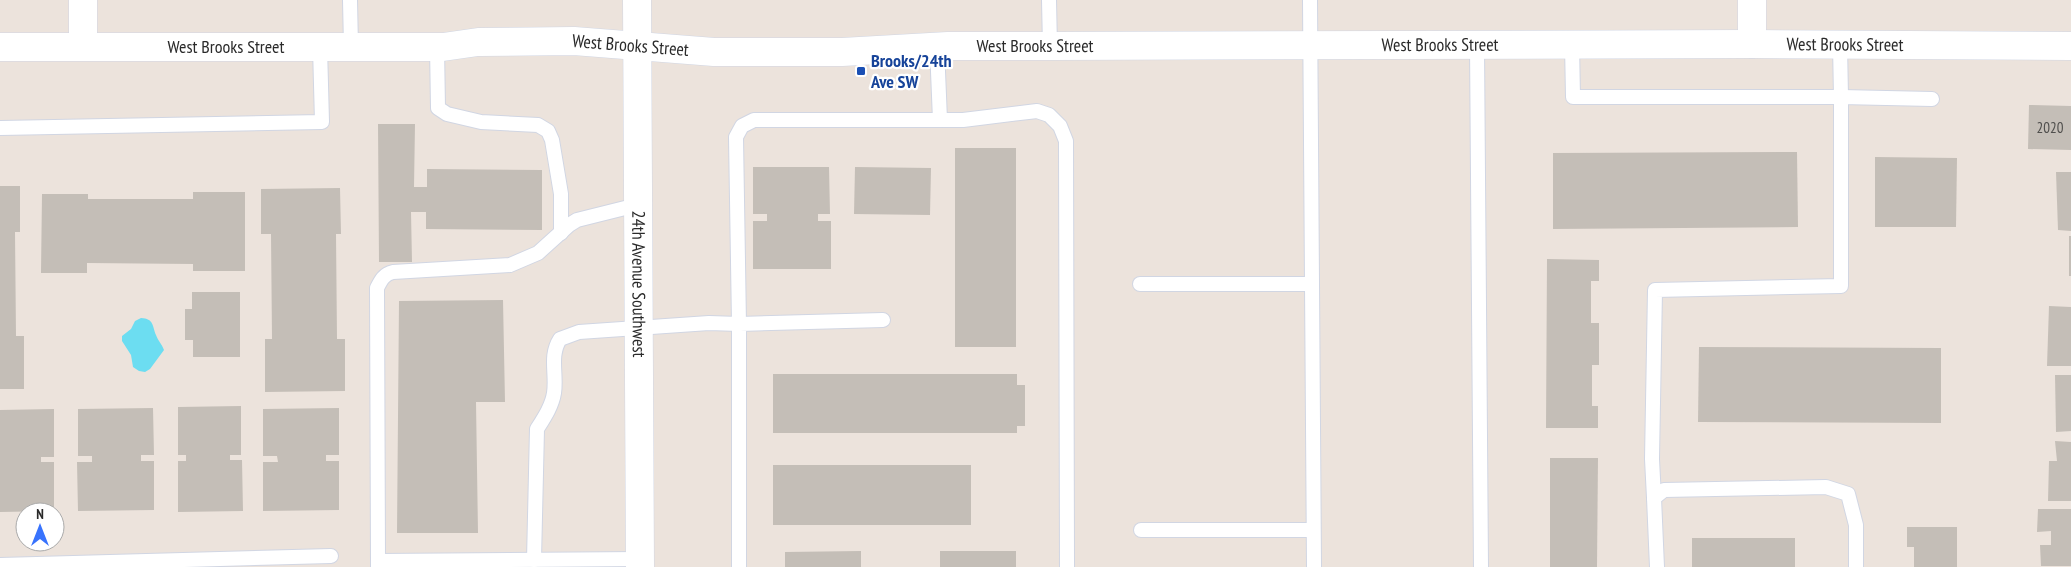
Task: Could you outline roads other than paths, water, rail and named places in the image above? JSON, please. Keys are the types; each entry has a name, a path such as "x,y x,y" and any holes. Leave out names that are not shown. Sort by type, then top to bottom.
{"street":[{"path":"83,0 83,46"},
{"name":"24th Avenue Southwest","path":"637,0 640,563"},
{"path":"1752,0 1752,44"},
{"name":"West Brooks Street","path":"0,47 437,47 478,42 574,41 637,44 714,52 842,52 937,47 1050,46 1572,44 2071,46"}],"lane":[{"path":"350,0 351,46"},
{"path":"1048,0 1050,46"},
{"path":"1310,0 1314,567"},
{"path":"1572,44 1573,97 1932,99"},
{"path":"1657,567 1652,460 1655,290 1841,286 1840,44"},
{"path":"1477,45 1481,567"},
{"path":"0,128 322,122 320,47"},
{"path":"437,47 438,108 447,114 481,122 538,125 548,131 552,140 561,194 561,233"},
{"path":"937,47 940,120"},
{"path":"739,567 739,324 736,137 742,126 754,120 964,120 1037,111 1049,115 1060,126 1066,141 1067,567"},
{"path":"638,202 628,207 577,220 538,254 510,265 393,272 387,273 381,280 377,288 378,564 534,560 640,563"},
{"path":"1140,284 1311,284"},
{"path":"534,560 537,429 546,414 554,394 554,348 560,339 579,332 709,323 739,324 883,320"},
{"path":"1654,498 1664,490 1826,487 1848,494 1856,525 1856,567"},
{"path":"1142,530 1313,530"},
{"path":"0,565 331,556"}],"water":[{"path":"141,318 152,323 164,350 150,369 145,372 133,367 131,355 122,341 122,336 131,329 135,321"}],"place":[{"name":"Brooks/24th Ave SW","path":"861,71"}]}
